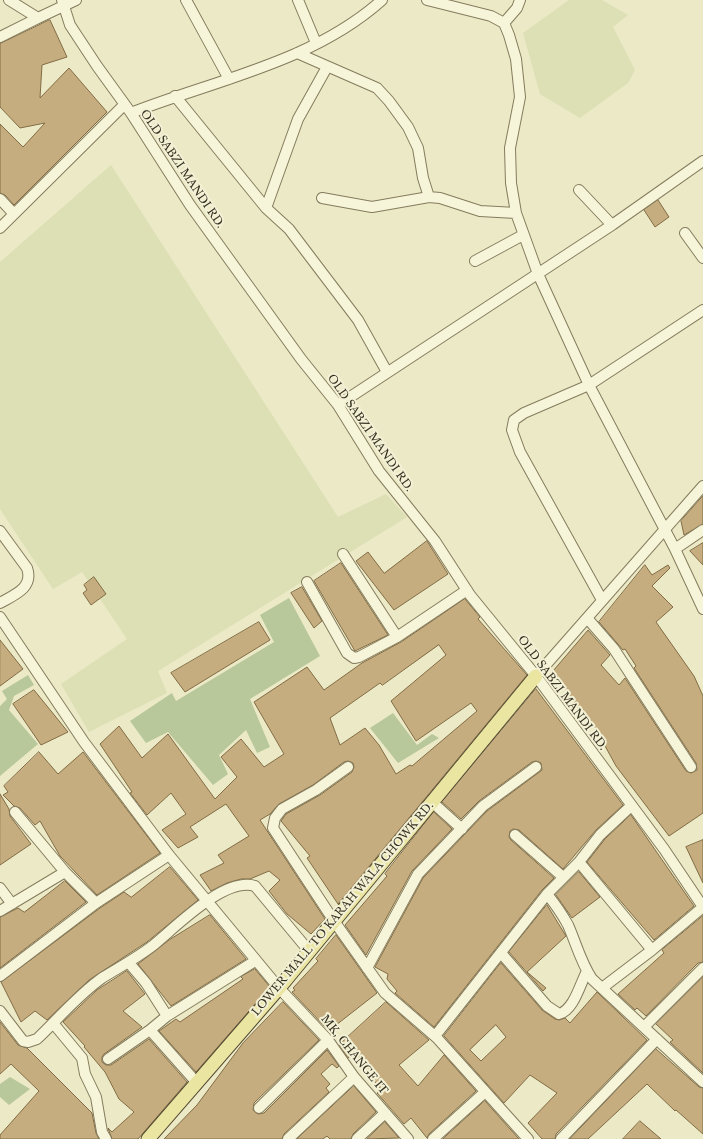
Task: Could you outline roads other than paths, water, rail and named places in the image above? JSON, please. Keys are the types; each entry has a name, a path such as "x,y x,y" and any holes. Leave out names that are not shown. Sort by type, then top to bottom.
{"main road":[{"name":"LOWER MALL TO KARAH WALA CHOWK RD.","path":"148,1139 279,988 536,676"}],"street":[{"path":"9,0 38,18"},
{"path":"0,37 38,18 62,3 76,0"},
{"path":"186,0 229,78"},
{"path":"298,0 316,43"},
{"path":"131,113 296,53 341,31 358,20 382,0"},
{"path":"427,0 491,16 504,23 513,47 519,74 520,98 510,148 511,183 516,213 523,235 538,274 589,385 675,549 703,609"},
{"path":"504,23 517,8 520,0"},
{"name":"OLD SABZI MANDI RD.","path":"62,3 70,25 131,113 190,205 301,358 338,405 379,471 435,542 467,590 536,676 631,806 664,848 703,907"},
{"path":"296,53 377,88 402,116 418,148 423,178 429,197"},
{"path":"266,208 298,119 327,67"},
{"path":"175,96 266,208 289,229 358,320 387,372"},
{"path":"0,228 124,105"},
{"path":"338,405 612,225 703,161"},
{"path":"579,190 612,225"},
{"path":"322,198 372,207 429,197 440,198 480,211 516,213"},
{"path":"0,199 14,214"},
{"path":"685,233 703,258"},
{"path":"474,261 523,235"},
{"path":"602,600 520,452 512,430 514,420 524,413 589,385 703,310"},
{"path":"536,676 703,486"},
{"path":"675,549 703,530"},
{"path":"0,531 27,568 30,575 28,585 20,592 0,603"},
{"path":"343,554 397,637"},
{"path":"307,582 347,653 354,658 359,657 397,637 467,590"},
{"name":"MK, CHANGE IT","path":"0,617 84,742 169,854 255,961 328,1040 354,1076 408,1139"},
{"path":"587,618 614,649 691,767"},
{"path":"348,767 316,790 282,809 275,818 273,828 334,921 385,993 435,1036 528,1139"},
{"path":"367,968 418,874 483,806 536,767"},
{"path":"432,802 462,829"},
{"path":"435,1036 547,894 579,862 600,835 631,806"},
{"path":"15,812 65,872 96,902"},
{"path":"515,835 564,877"},
{"path":"0,976 96,902 169,854"},
{"path":"579,862 652,950"},
{"path":"0,912 65,872"},
{"path":"0,1011 3,1023 24,1041 28,1042 37,1039 101,979 129,963 206,900 235,886 247,883 255,886 309,951"},
{"path":"0,888 12,904"},
{"path":"547,894 559,909 568,926 587,971 602,988 703,1082"},
{"path":"602,988 652,950 703,907"},
{"path":"501,953 547,1006 559,1014 564,1012 570,1006 587,971"},
{"path":"108,1059 150,1030 167,1016 255,961"},
{"path":"129,963 146,983 167,1016"},
{"path":"644,1027 703,968"},
{"path":"53,1023 82,1058 85,1074 96,1097 102,1132 106,1139"},
{"path":"150,1030 197,1083"},
{"path":"259,1108 328,1040"},
{"path":"561,1139 657,1040"},
{"path":"288,1139 354,1076"},
{"path":"433,1139 485,1092"},
{"path":"357,1139 385,1113"}]}
